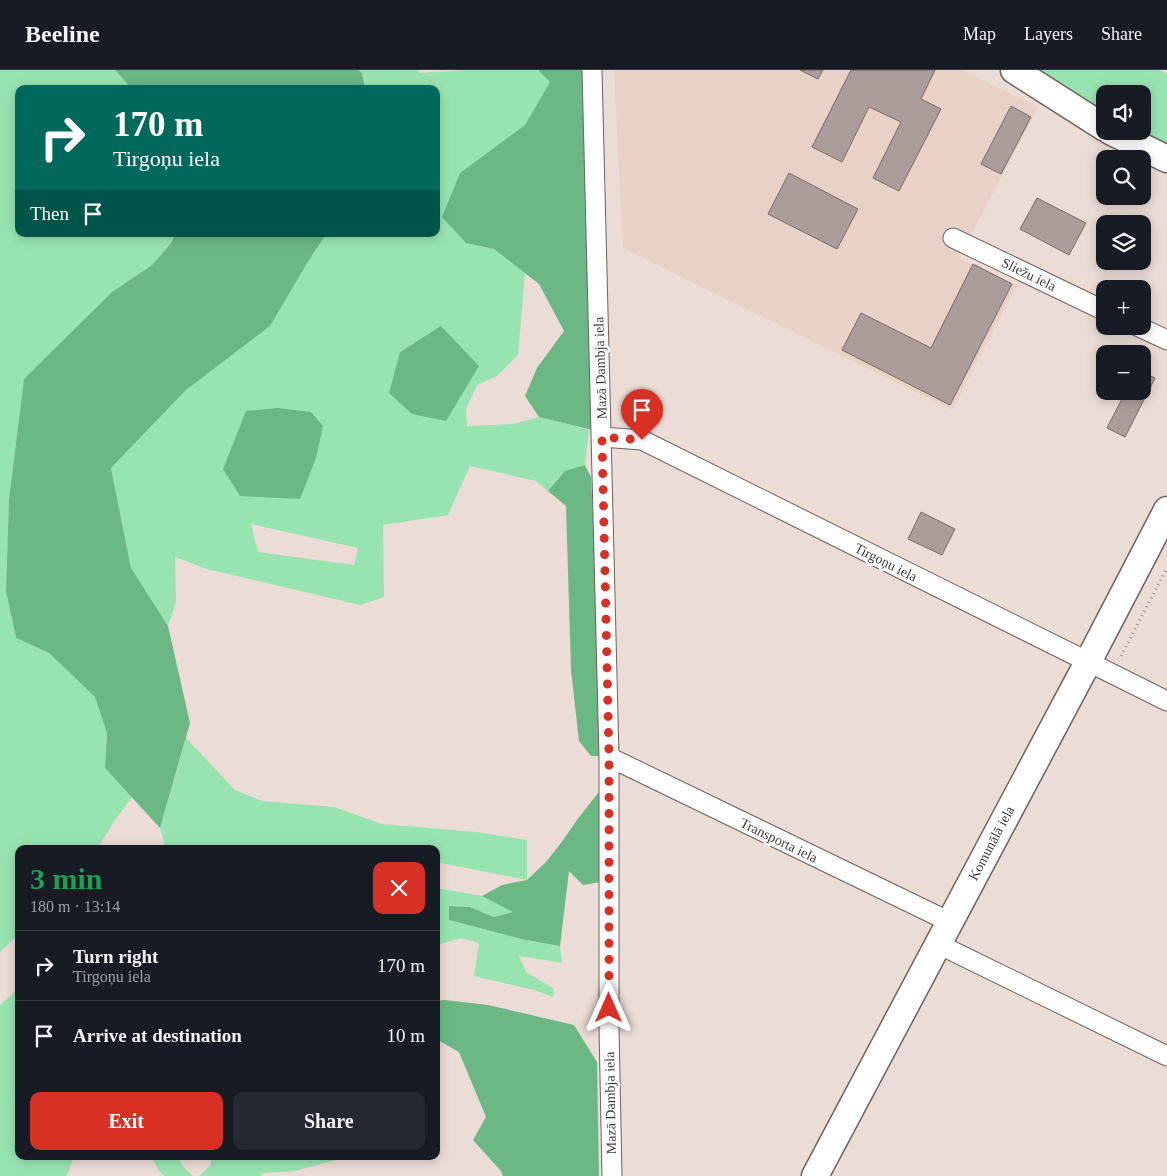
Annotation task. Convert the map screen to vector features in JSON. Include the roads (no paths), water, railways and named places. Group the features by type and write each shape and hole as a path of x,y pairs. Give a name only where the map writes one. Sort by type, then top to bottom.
{"street":[{"name":"Mazā Dambja iela","path":"592,70 609,757 609,1027 612,1176"},
{"path":"1014,70 1096,122"},
{"path":"1128,140 1167,159"},
{"name":"Sliežu iela","path":"953,238 1096,307"},
{"path":"1151,332 1167,340"},
{"name":"Tirgoņu iela","path":"602,437 642,440 1167,701"},
{"name":"Komunālā iela","path":"815,1176 1167,510"},
{"name":"Transporta iela","path":"609,757 944,933 1167,1056"}]}
